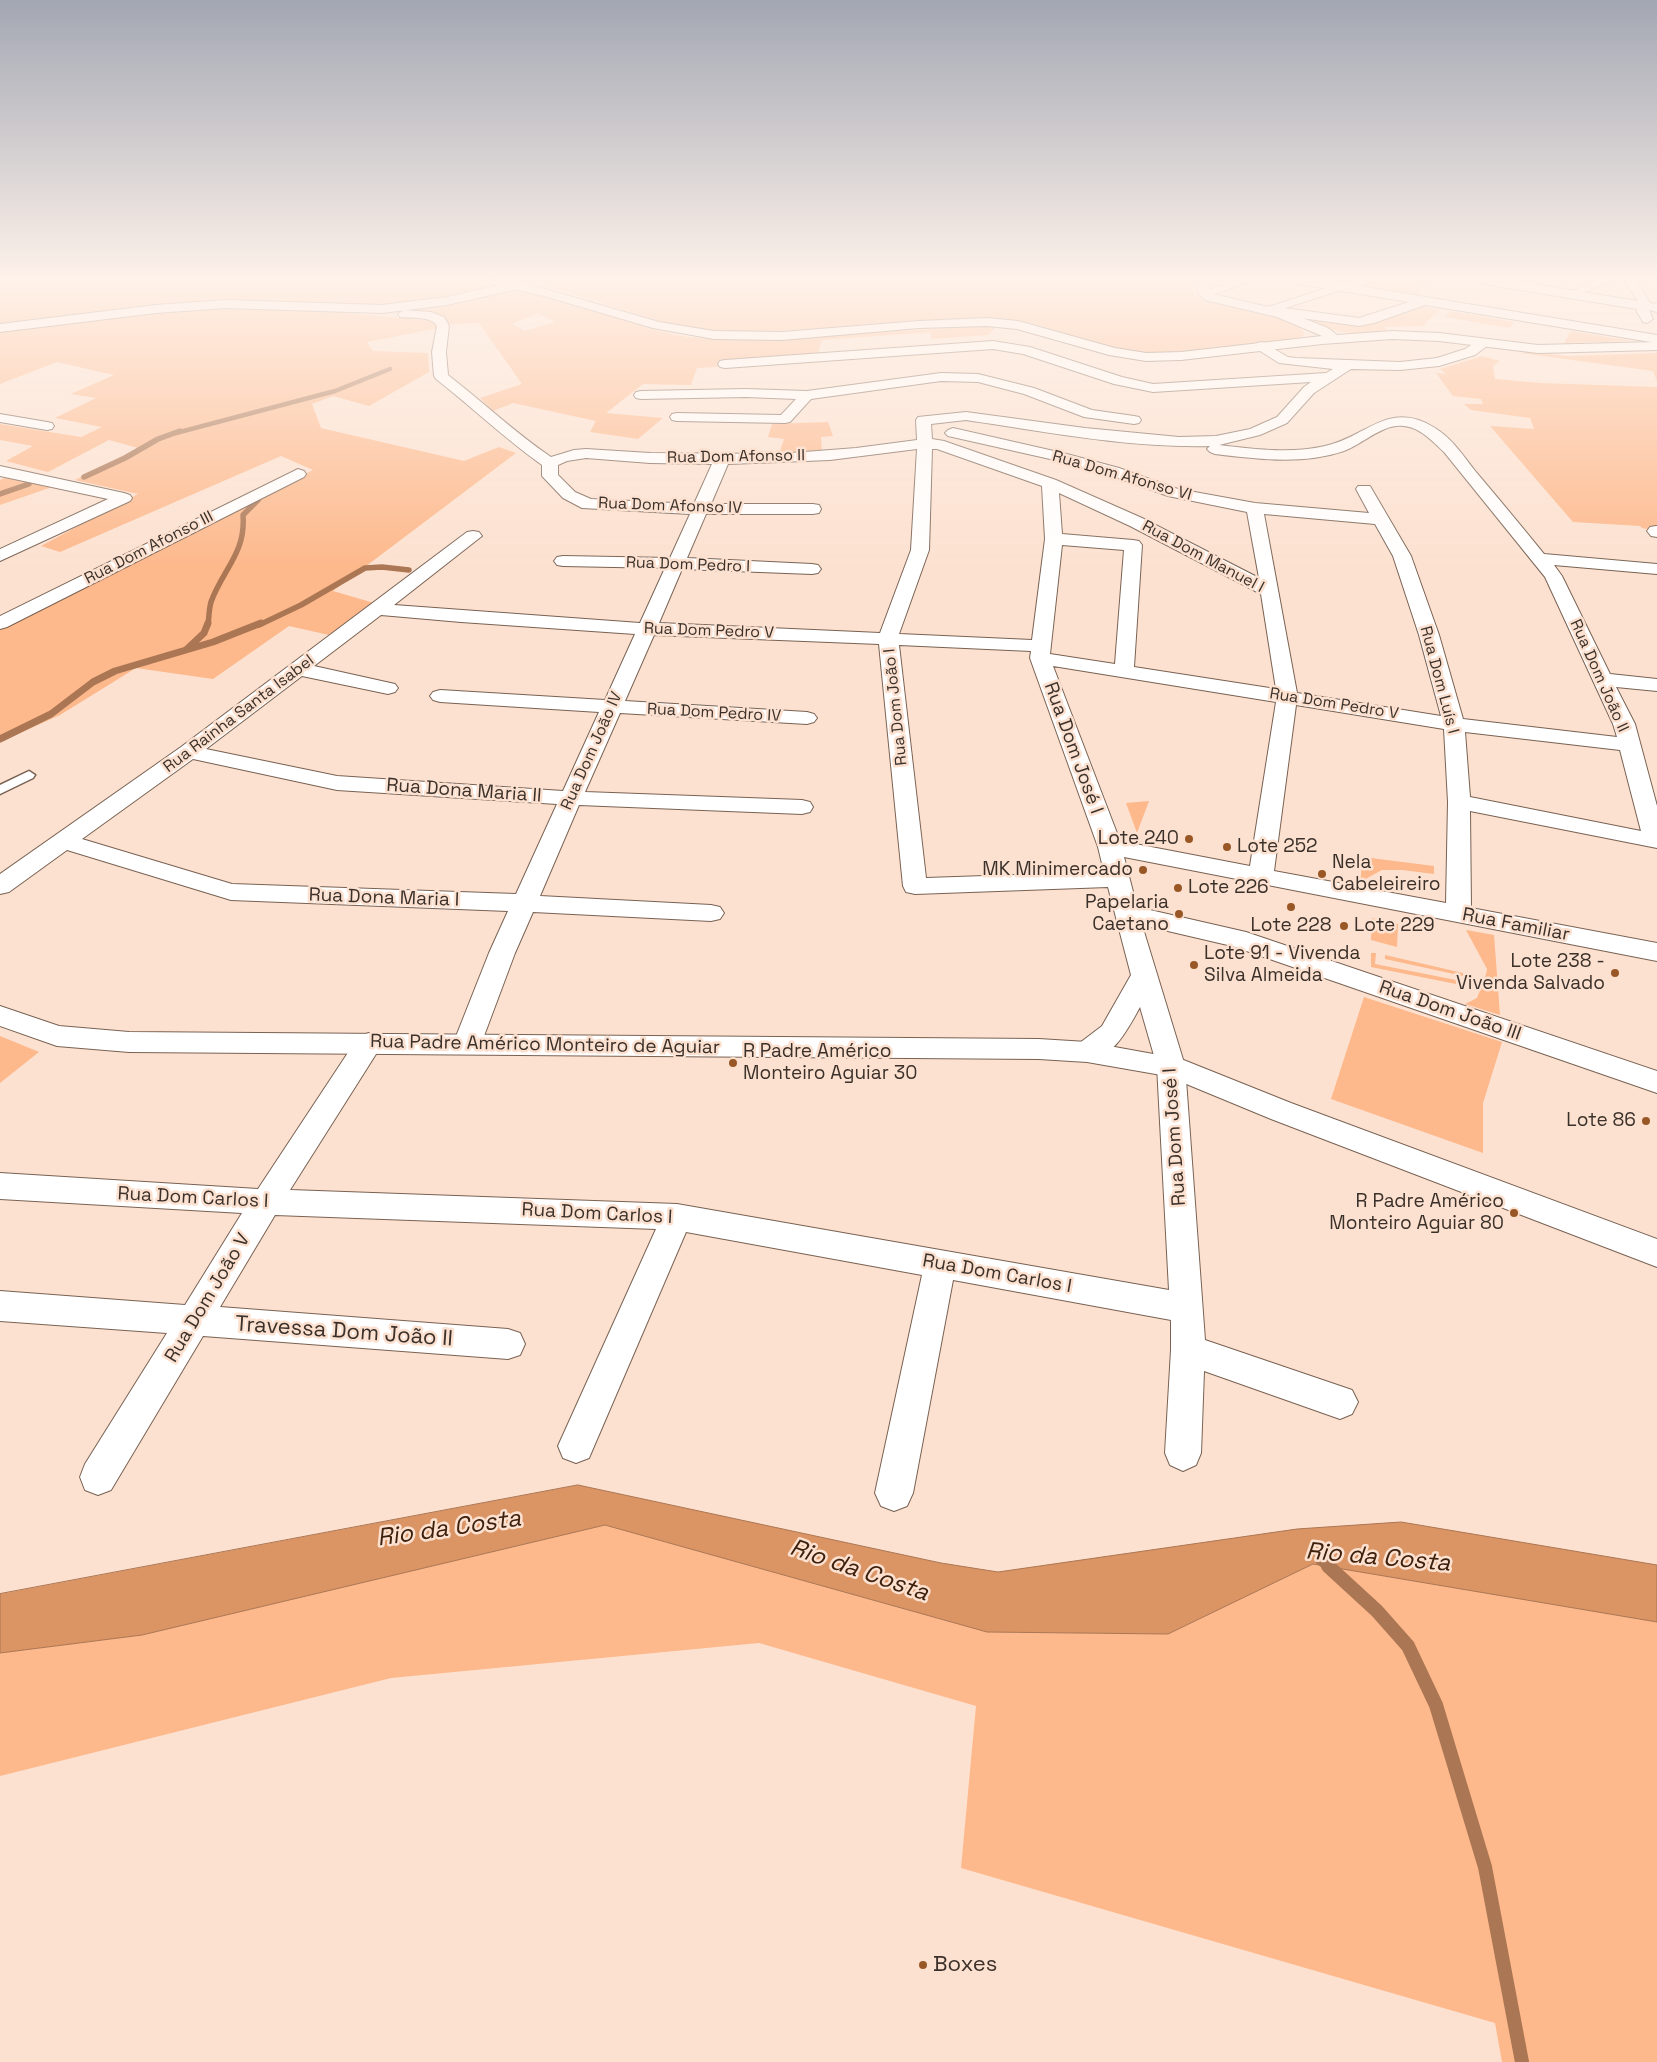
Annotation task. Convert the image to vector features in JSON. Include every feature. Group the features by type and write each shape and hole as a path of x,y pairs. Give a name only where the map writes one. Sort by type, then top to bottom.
{"street":[{"path":"441,376 489,414 516,440 550,463"},
{"path":"1106,376 1153,388 1220,385 1301,377 1331,377"},
{"path":"641,395 746,393 807,395 941,377 978,378 1029,391 1089,414 1146,421"},
{"path":"924,435 923,420 966,416 1085,433 1179,442 1216,441 1254,432 1282,420 1309,390 1331,377"},
{"path":"677,417 785,419 807,395"},
{"path":"0,418 46,426"},
{"name":"Rua Dom João II","path":"1179,442 1201,447 1265,454 1323,452 1339,449 1383,424 1394,421 1416,424 1430,431 1449,449 1540,559 1553,576 1624,724 1655,842 1459,802"},
{"path":"1201,427 1254,432"},
{"name":"Rua Dom Afonso II","path":"550,463 568,454 583,452 649,458 722,460 856,453 924,435"},
{"name":"Rua Dom Manuel I","path":"924,435 939,444 1050,483 1136,522 1270,592 1287,696 1261,876"},
{"name":"Rua Dom Afonso VI","path":"924,435 1062,457 1113,471 1174,493 1255,508 1381,520"},
{"name":"Rua Dom João I","path":"924,435 920,550 888,638 915,886 1118,879"},
{"name":"Rua Dom João IV","path":"467,1044 502,953 722,460"},
{"name":"Rua Dom Afonso IV","path":"550,463 550,476 569,495 588,504 700,509 813,510"},
{"path":"0,471 124,498 0,556"},
{"name":"Rua Dom Afonso III","path":"0,623 298,474"},
{"name":"Rua Dom José I","path":"1050,483 1054,540 1040,652 1110,847 1126,914 1171,1066 1187,1308 1188,1350 1183,1453"},
{"name":"Rua Dom Luís I","path":"1364,489 1402,556 1429,635 1454,724 1459,802 1458,914"},
{"path":"1255,508 1270,592"},
{"name":"Rua Rainha Santa Isabel","path":"0,886 189,752 473,536"},
{"path":"1054,540 1133,545 1124,671"},
{"path":"0,542 20,547"},
{"path":"1540,559 1657,569"},
{"name":"Rua Dom Pedro I","path":"563,561 676,563 812,570"},
{"name":"Rua Dom Pedro V","path":"378,609 436,615 646,629 888,638 1040,652 1124,671 1454,724 1629,746"},
{"path":"299,669 388,688"},
{"path":"1602,679 1657,685"},
{"name":"Rua Dom Pedro IV","path":"440,696 807,718"},
{"name":"Rua Dona Maria II","path":"189,752 337,783 571,798 802,807"},
{"name":"Rua Dona Maria I","path":"64,840 230,892 524,903 711,913"},
{"name":"Rua Familiar","path":"1110,847 1657,952"},
{"name":"Rua Dom João III","path":"1126,914 1237,938 1657,1082"},
{"path":"1087,1052 1112,1033 1144,975"},
{"name":"Rua Padre Américo Monteiro de Aguiar","path":"0,1016 57,1036 129,1042 1039,1049 1087,1052 1171,1066 1290,1114 1657,1253"},
{"name":"Rua Dom João V","path":"98,1477 266,1202 369,1043"},
{"name":"Rua Dom Carlos I","path":"0,1186 266,1202 677,1217 1187,1308"},
{"path":"576,1446 677,1217"},
{"path":"894,1492 940,1264"},
{"name":"Travessa Dom João II","path":"0,1306 508,1344"},
{"path":"1188,1350 1340,1402"}],"lane":[{"path":"0,790 29,775"}],"shaded area":[{"path":"0,376 20,376 0,384"},
{"path":"111,376 422,376 369,406 333,396 312,404 321,428 464,461 499,447 516,453 333,591 374,603 329,635 289,626 213,679 136,668 60,715 0,742 0,627 313,470 281,456 60,552 41,546 138,494 75,480 138,448 109,440 48,472 6,461 33,446 0,440 0,424 81,437 102,427 55,418 96,398 71,394"},
{"path":"517,376 694,376 691,385 643,384 606,413 663,418 638,439 590,432 596,421 513,403 493,411 480,398 522,384"},
{"path":"1438,376 1495,376 1495,379 1541,383 1657,387 1657,531 1640,526 1573,522 1490,426 1534,429 1530,418 1471,410 1464,404 1483,404 1481,399 1453,396"},
{"path":"828,422 833,436 821,437 822,453 774,455 777,450 780,451 784,439 768,437 772,424"},
{"path":"7,477 55,486 0,505 0,480"},
{"path":"1149,801 1137,833 1126,803"},
{"path":"1363,857 1434,866 1434,874 1402,870 1382,870 1360,882"},
{"path":"1372,918 1398,924 1397,947 1371,940"},
{"path":"1466,930 1494,935 1500,1015 1465,1004 1477,998 1487,969"},
{"path":"1371,953 1376,953 1375,964 1456,980 1456,984 1371,967"},
{"path":"1385,955 1463,973 1463,976 1385,959"},
{"path":"1364,997 1502,1042 1483,1103 1483,1153 1331,1099"},
{"path":"0,1036 39,1052 0,1083"},
{"path":"605,1525 987,1632 1168,1634 1313,1564 1657,1622 1657,2062 1502,2062 1495,2023 961,1868 976,1706 759,1643 391,1678 0,1776 0,1653 142,1635"}],"water":[{"name":"Rio da Costa","path":"578,1485 941,1563 998,1572 1297,1529 1401,1522 1657,1565 1657,1622 1313,1564 1168,1634 987,1632 605,1525 142,1635 0,1653 0,1594"}],"waterway":[{"path":"176,433 335,391 372,376"},
{"path":"84,477 125,458 158,439 180,431"},
{"path":"0,494 29,484"},
{"path":"208,625 211,602 233,560 241,540 243,515 258,500"},
{"path":"259,625 301,605 365,568 382,567 409,570"},
{"path":"187,649 204,633 208,623"},
{"path":"0,739 51,714 93,682 115,671 213,642 261,623"},
{"name":"Rio da Costa","path":"1320,1559 1329,1567"},
{"name":"Rio da Costa","path":"1328,1566 1377,1611 1408,1646 1436,1705 1485,1867 1522,2062"}],"place":[{"name":"Lote 240","path":"1189,839"},
{"name":"Lote 252","path":"1227,847"},
{"name":"MK Minimercado","path":"1143,870"},
{"name":"Nela Cabeleireiro","path":"1322,874"},
{"name":"Lote 226","path":"1178,888"},
{"name":"Lote 228","path":"1291,907"},
{"name":"Papelaria Caetano","path":"1179,914"},
{"name":"Lote 229","path":"1344,926"},
{"name":"Lote 91 - Vivenda Silva Almeida","path":"1194,965"},
{"name":"Lote 238 - Vivenda Salvado","path":"1615,973"},
{"name":"R Padre Américo Monteiro Aguiar 30","path":"733,1063"},
{"name":"Lote 86","path":"1646,1121"},
{"name":"R Padre Américo Monteiro Aguiar 80","path":"1514,1213"},
{"name":"Boxes","path":"923,1965"}]}
